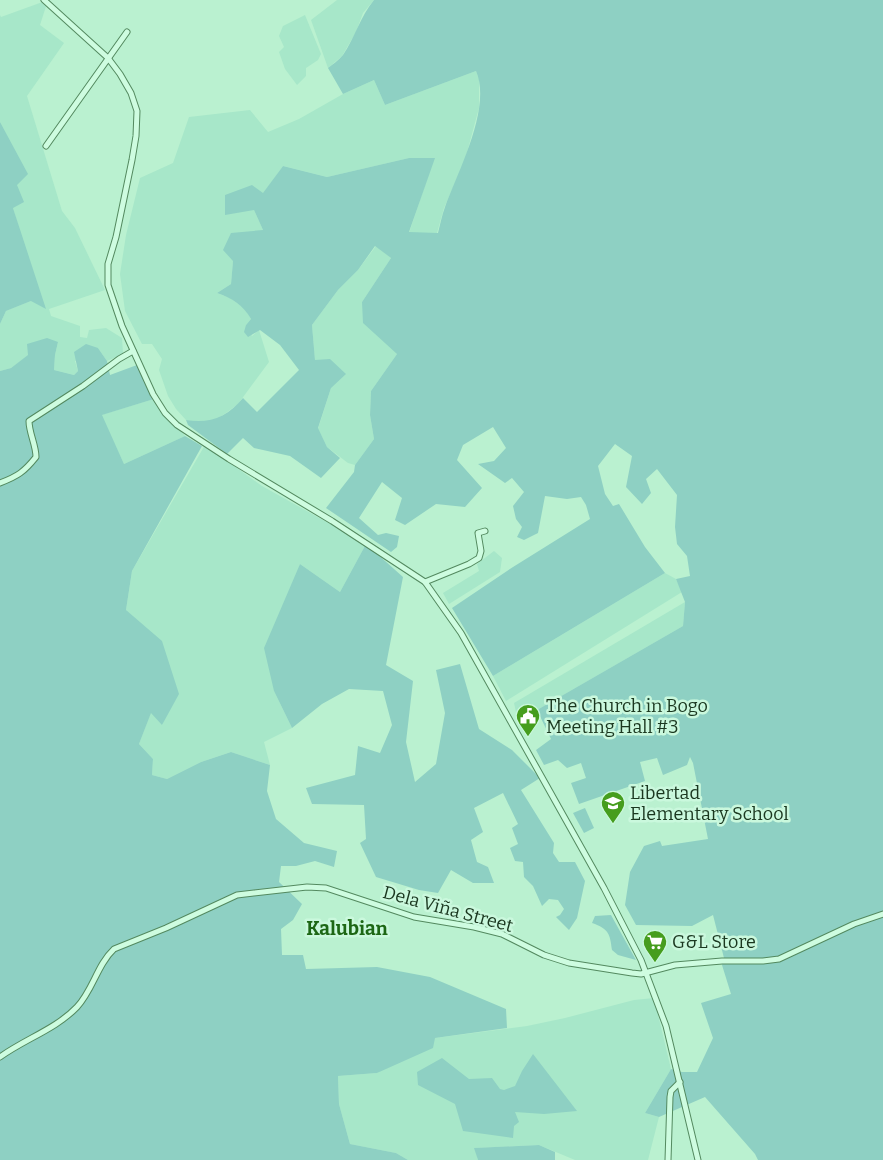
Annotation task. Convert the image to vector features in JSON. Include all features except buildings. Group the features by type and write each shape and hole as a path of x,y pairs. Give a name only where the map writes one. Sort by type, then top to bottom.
{"street":[{"path":"44,0 108,58 124,80 137,111 136,136 132,160 116,237 108,264 108,285 111,299 153,394 165,413 177,425 229,459 332,520 425,582 461,634 562,812 620,917 646,972 666,1026 698,1160"},
{"path":"46,146 127,32"},
{"path":"0,483 24,472 36,457 36,450 29,427 30,421 133,350"},
{"path":"425,582 480,558 481,551 478,534 484,531"},
{"name":"Dela Viña Street","path":"0,1057 12,1048 66,1018 79,1005 90,989 108,954 114,949 166,928 230,897 243,894 307,887 326,888 414,917 474,927 502,934 544,955 569,963 616,972 641,974 675,965 779,959 854,924 883,914"},
{"path":"668,1160 670,1097 671,1091 680,1082"}],"green space":[{"path":"48,0 40,25 64,43 27,96 62,211 75,228 105,290 49,309 51,316 80,326 80,337 87,338 89,330 106,328 122,338 123,354 107,361 98,348 75,361 78,371 74,375 54,370 58,342 29,355 11,368 0,371 0,324 6,311 31,301 24,245 13,208 17,185 0,122 0,15 1,17"},
{"path":"337,0 374,0 363,13 356,32 342,56 328,68 311,20"},
{"path":"305,15 321,54 318,60 306,68 306,76 297,85 285,69 279,52 284,47 279,36 283,26"},
{"path":"476,71 479,79 479,108 465,160 444,208 437,233 409,233 434,158 409,158 327,177 283,166 254,210 263,230 233,261 231,284 217,293 230,298 245,309 251,319 246,325 252,336 259,330 269,362 238,404 226,413 215,420 200,423 186,420 168,396 159,370 162,359 152,344 142,344 125,311 120,274 126,235 140,178 173,163 189,117 250,110 268,132 299,119 343,94 374,80 385,105"},
{"path":"376,246 391,258 362,302 397,354 371,391 370,415 374,439 355,465 348,463 327,447 318,429 331,388 315,360 312,325 338,290 358,270"},
{"path":"154,399 185,436 124,464 101,415"},
{"path":"205,445 262,486 366,544 340,592 300,564 274,691 292,728 264,742 270,765 231,752 201,762 167,779 152,775 153,759 139,744 151,712 163,725 126,610 132,571"},
{"path":"494,551 502,558 500,572 449,604 443,593 479,571 477,564"},
{"path":"665,573 676,579 682,592 506,701 493,676"},
{"path":"685,602 683,626 518,721 514,703"},
{"path":"654,998 671,1069 645,1113 659,1117 648,1160 575,1160 539,1145 475,1148 478,1160 408,1160 396,1153 350,1144 339,1104 338,1076 377,1073 435,1038 527,1026 634,1000"}],"shaded area":[{"path":"374,0 883,0 883,1160 758,1160 755,1154 705,1097 659,1117 645,1113 671,1069 682,1072 697,1072 713,1038 701,1003 731,994 722,965 724,958 713,915 692,926 636,925 625,905 630,872 644,846 660,841 662,846 708,839 693,763 690,757 687,765 663,775 657,758 640,762 645,781 579,804 571,783 586,778 581,763 567,768 558,760 544,765 536,750 551,739 537,710 683,626 685,602 676,579 690,576 687,556 677,544 675,527 677,495 657,469 646,479 651,493 642,504 626,487 632,456 615,444 598,466 605,494 613,506 619,504 645,547 665,573 493,676 452,608 590,519 586,505 581,497 567,499 545,496 538,533 524,540 517,537 522,527 516,519 513,506 524,492 512,478 505,483 478,464 494,461 506,448 493,427 463,445 457,460 482,488 465,507 436,504 405,525 395,520 402,498 382,482 359,518 378,535 386,533 399,536 397,547 391,552 326,508 354,472 355,465 374,439 370,415 371,391 397,354 363,323 362,302 391,258 375,246 358,270 338,290 312,325 315,360 330,359 346,374 331,388 318,428 327,447 340,458 321,478 290,456 254,448 243,438 227,454 188,425 186,420 203,421 218,418 231,410 243,398 257,412 299,370 280,345 260,330 248,337 244,332 246,325 251,319 248,314 237,303 217,293 231,284 233,261 223,250 231,233 263,230 254,210 225,215 225,195 252,185 263,193 283,166 327,177 409,158 435,158 409,232 438,233 444,210 465,158 477,121 480,86 476,71 385,105 374,80 343,94 328,68 343,55"},
{"path":"0,122 28,174 17,185 24,202 13,208 46,309 31,301 6,311 0,324"},
{"path":"47,338 58,342 54,370 74,375 78,371 74,352 86,344 98,348 107,361 110,375 137,365 154,399 102,415 124,464 185,436 202,446 132,571 126,610 162,641 179,694 162,725 151,713 139,744 153,759 152,775 167,779 201,762 231,752 270,765 267,791 276,819 304,843 337,851 334,867 315,861 296,866 281,866 279,882 302,904 293,920 281,929 282,955 303,955 306,969 377,967 430,977 506,1009 507,1028 435,1038 433,1048 377,1073 338,1076 339,1104 350,1144 396,1153 408,1160 0,1160 0,371 11,368 28,355 27,344"},
{"path":"366,544 403,577 386,665 413,681 406,742 415,782 436,764 445,713 436,670 460,664 479,729 512,750 540,778 521,790 554,843 553,853 559,862 575,862 585,881 577,918 569,930 556,917 564,909 558,900 549,899 542,906 533,886 524,877 523,862 515,861 510,848 518,844 512,828 518,824 503,793 474,808 483,832 471,840 477,862 488,867 494,883 473,883 451,870 438,893 419,890 376,877 360,843 366,839 364,805 312,804 306,788 355,775 358,746 380,753 392,725 383,691 349,689 322,704 292,728 274,691 264,648 300,564 340,592"},
{"path":"585,808 594,828 584,833 573,813"},
{"path":"611,915 636,960 618,955 612,950 608,933 592,923 595,916"},
{"path":"533,1054 577,1111 544,1114 515,1112 519,1122 514,1126 513,1138 463,1131 455,1104 418,1085 417,1072 442,1058 469,1079 492,1078 500,1089 504,1090 515,1086"},
{"path":"539,1145 555,1152 555,1160 478,1160 474,1148"}],"place":[{"name":"The Church in Bogo Meeting Hall #3","path":"528,737"},
{"name":"Libertad Elementary School","path":"613,824"},
{"name":"G&L Store","path":"655,963"}],"district":[{"name":"Kalubian","path":"347,928"}]}
